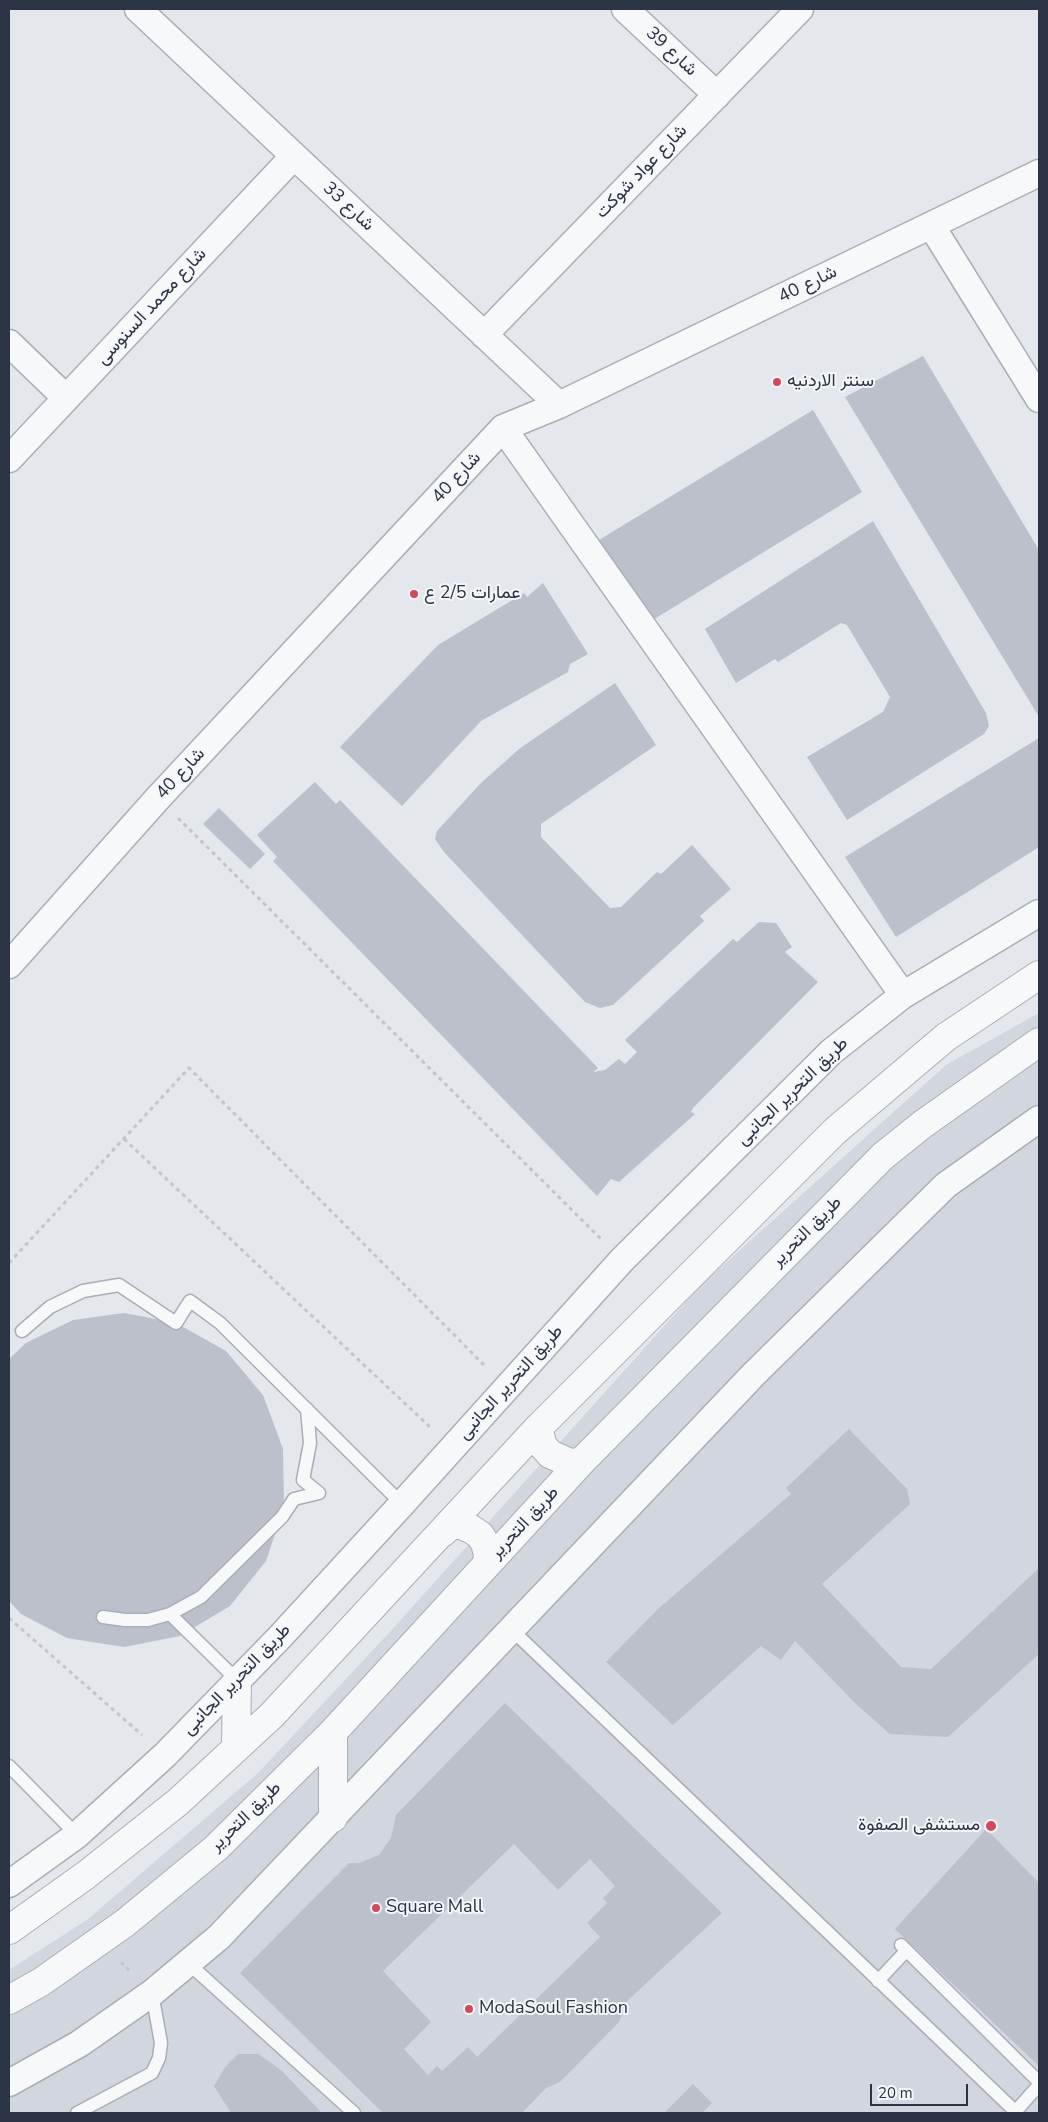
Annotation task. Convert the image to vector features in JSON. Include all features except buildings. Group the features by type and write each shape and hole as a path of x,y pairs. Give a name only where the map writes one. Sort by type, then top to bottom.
{"street":[{"name":"شارع 33","path":"138,9 559,405"},
{"name":"شارع 39","path":"625,9 717,95"},
{"name":"شارع عواد شوكت","path":"484,335 800,9"},
{"name":"شارع محمد السنوسى","path":"9,458 294,156"},
{"name":"شارع 40","path":"9,965 158,798 504,428 559,405 1039,173"},
{"path":"931,225 1039,399"},
{"path":"9,343 66,398"},
{"path":"504,428 902,995"},
{"name":"طريق التحرير الجانبى","path":"9,1884 77,1835 165,1755 402,1504 622,1260 831,1052 902,995 1039,913"},
{"path":"9,1930 86,1875 178,1802 272,1715 538,1428 835,1131 946,1037 1039,975"},
{"name":"طريق التحرير","path":"9,2000 41,1982 125,1923 216,1848 333,1732 581,1462 883,1156 923,1124 1039,1042"},
{"path":"9,2083 79,2044 152,1993 219,1937 753,1375 946,1185 1039,1119"},
{"path":"538,1428 543,1446 550,1454 570,1463 581,1462"},
{"path":"442,1533 451,1526 461,1525 471,1529 480,1535 485,1544 488,1554 487,1563"},
{"path":"236,1680 236,1748"},
{"path":"332,1818 333,1732"}],"lane":[{"path":"22,1331 50,1307 66,1299 83,1292 119,1285 176,1323 190,1301 220,1323 402,1504"},
{"path":"103,1617 148,1620 170,1614 201,1597 282,1517 294,1499 319,1493 303,1480 310,1443 307,1409"},
{"path":"170,1614 236,1680"},
{"path":"512,1630 878,1981 1016,2112 1039,2084 903,1948 878,1981"},
{"path":"9,1766 77,1835"},
{"path":"188,1964 354,2113"},
{"path":"77,2113 152,2073 159,2058 161,2043 152,1993"}],"path":[{"path":"158,798 622,1260"},
{"path":"9,1263 189,1068 506,1388"},
{"path":"124,1139 452,1449"},
{"path":"9,1618 165,1755"}],"shaded area":[{"path":"1039,1013 1039,2113 9,2113 9,1970 87,1920 258,1773 389,1633 701,1285 946,1065"}],"place":[{"name":"سنتر الاردنيه","path":"777,382"},
{"name":"عمارات 2/5 ع","path":"414,594"},
{"name":"مستشفى الصفوة","path":"991,1826"},
{"name":"Square Mall","path":"376,1908"},
{"name":"ModaSoul Fashion","path":"469,2009"}]}
